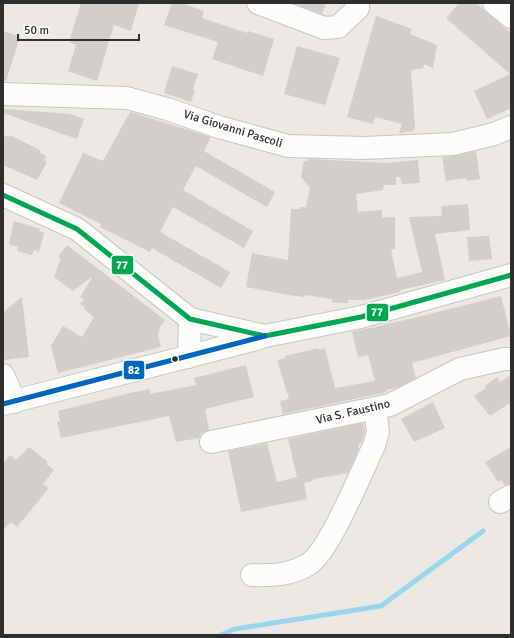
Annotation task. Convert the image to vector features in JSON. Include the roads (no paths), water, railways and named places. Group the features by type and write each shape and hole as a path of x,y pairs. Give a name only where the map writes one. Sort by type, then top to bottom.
{"street":[{"path":"258,3 324,28 338,27 358,8 358,3"},
{"path":"494,3 511,17"},
{"name":"Via Giovanni Pascoli","path":"3,94 127,98 167,109 219,127 288,146 364,148 453,144 494,134 511,127"},
{"path":"3,195 76,229 190,319 265,336"},
{"path":"3,375 9,403 265,336 361,317 511,275"},
{"path":"189,357 190,319"},
{"name":"Via S. Faustino","path":"211,442 390,405 460,369 504,359 511,360"},
{"path":"252,575 270,576 295,571 310,563 328,543 374,446 378,432 375,408"}],"waterway":[{"path":"221,635 235,629 381,606 483,531"}]}
